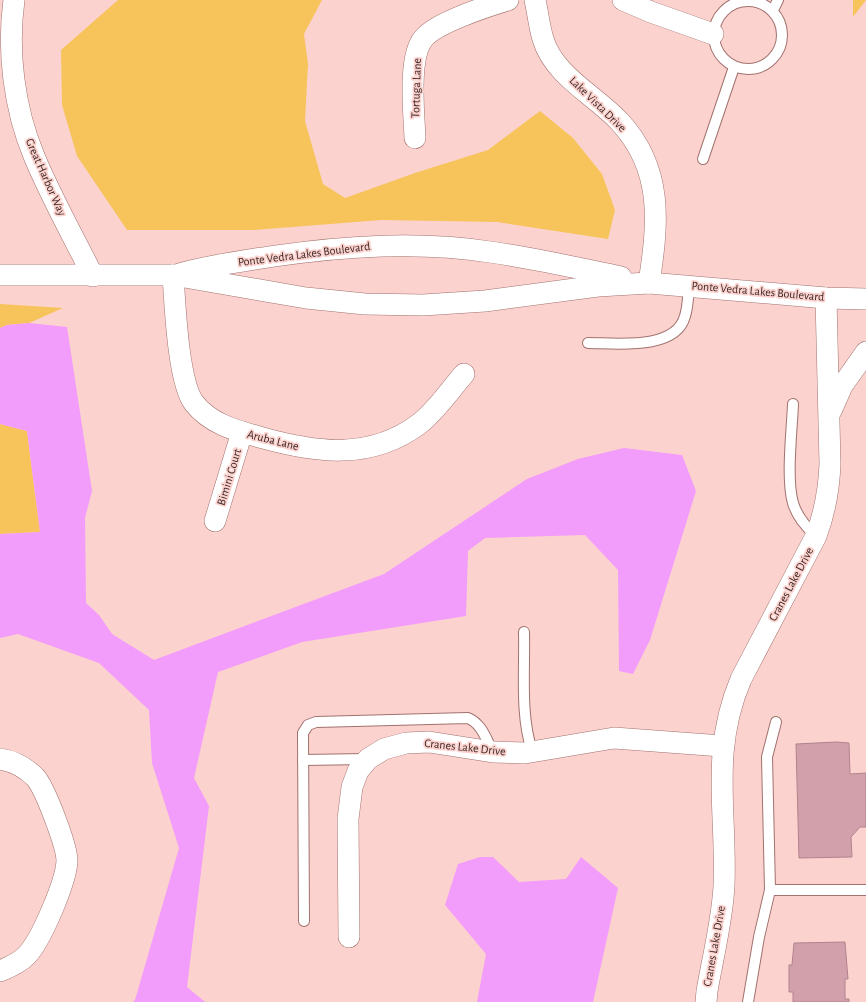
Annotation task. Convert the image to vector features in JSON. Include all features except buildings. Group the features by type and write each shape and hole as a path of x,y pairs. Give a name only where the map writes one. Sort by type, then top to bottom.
{"street":[{"name":"Great Harbor Way","path":"14,0 6,53 22,119 34,156 93,276"},
{"name":"Tortuga Lane","path":"415,138 414,73 417,49 423,39 431,31 456,19 508,0"},
{"name":"Lake Vista Drive","path":"535,0 543,39 550,55 559,68 620,122 634,140 644,160 652,182 657,214 656,238 649,283"},
{"path":"623,0 651,12 713,34"},
{"name":"Ponte Vedra Lakes Boulevard","path":"173,275 223,264 318,250 379,246 431,246 489,251 649,283 826,298 866,299"},
{"name":"Ponte Vedra Lakes Boulevard","path":"0,275 173,275 306,298 365,304 423,305 485,301 598,286 649,283"},
{"name":"Aruba Lane","path":"173,275 178,336 186,390 193,403 206,416 221,425 283,444 321,451 350,451 380,444 400,436 420,423 464,374"},
{"name":"Cranes Lake Drive","path":"706,1002 720,924 724,886 722,746 725,724 733,697 741,679 816,536 822,519 828,492 830,464 826,298"},
{"name":"Cranes Lake Drive","path":"829,415 842,386 866,352"},
{"name":"Bimini Court","path":"215,521 242,432"},
{"name":"Cranes Lake Drive","path":"349,937 348,819 352,788 358,771 368,759 384,749 406,743 440,743 493,752 532,752 614,738 722,746"},
{"path":"0,759 16,763 36,778 42,788 65,844 67,861 63,883 37,941 27,955 13,966 0,971"}],"lane":[{"path":"773,10 778,0"},
{"path":"743,1 759,2 773,10 782,27 781,46 771,62 753,70 734,68 722,60 715,48 713,34 717,19 728,7 743,1"},
{"path":"703,159 734,68"},
{"path":"588,343 645,342 667,338 681,325 685,317 689,286"},
{"path":"793,404 790,491 798,516 806,527 816,536"},
{"path":"524,632 525,715 527,735 532,752"},
{"path":"304,921 303,733 308,725 316,722 468,718 476,722 481,727 493,752"},
{"path":"748,1002 759,937 770,890 767,757 776,722"},
{"path":"303,760 368,759"},
{"path":"770,890 866,890"}],"shaded area":[{"path":"118,0 322,0 304,34 308,64 305,121 323,184 345,198 415,173 488,150 540,111 573,138 602,174 615,210 608,239 497,222 381,220 253,230 127,230 77,156 62,105 61,50"},
{"path":"853,0 866,0 853,17"},
{"path":"0,304 63,308 29,323 7,325 0,328"},
{"path":"29,323 67,327 92,491 85,518 86,603 99,615 112,634 154,660 384,574 527,479 578,459 624,448 682,455 696,491 650,640 633,674 619,671 618,570 585,535 485,538 468,551 466,616 302,642 218,672 194,778 209,806 187,987 205,1002 133,1002 135,1000 179,848 152,763 149,710 99,663 18,634 0,638 0,534 40,532 27,431 0,424 0,328 7,325"},
{"path":"0,424 27,431 40,532 0,534"},
{"path":"480,857 493,857 519,882 566,879 581,857 618,888 593,1002 477,1002 486,954 445,905 458,864"}]}
